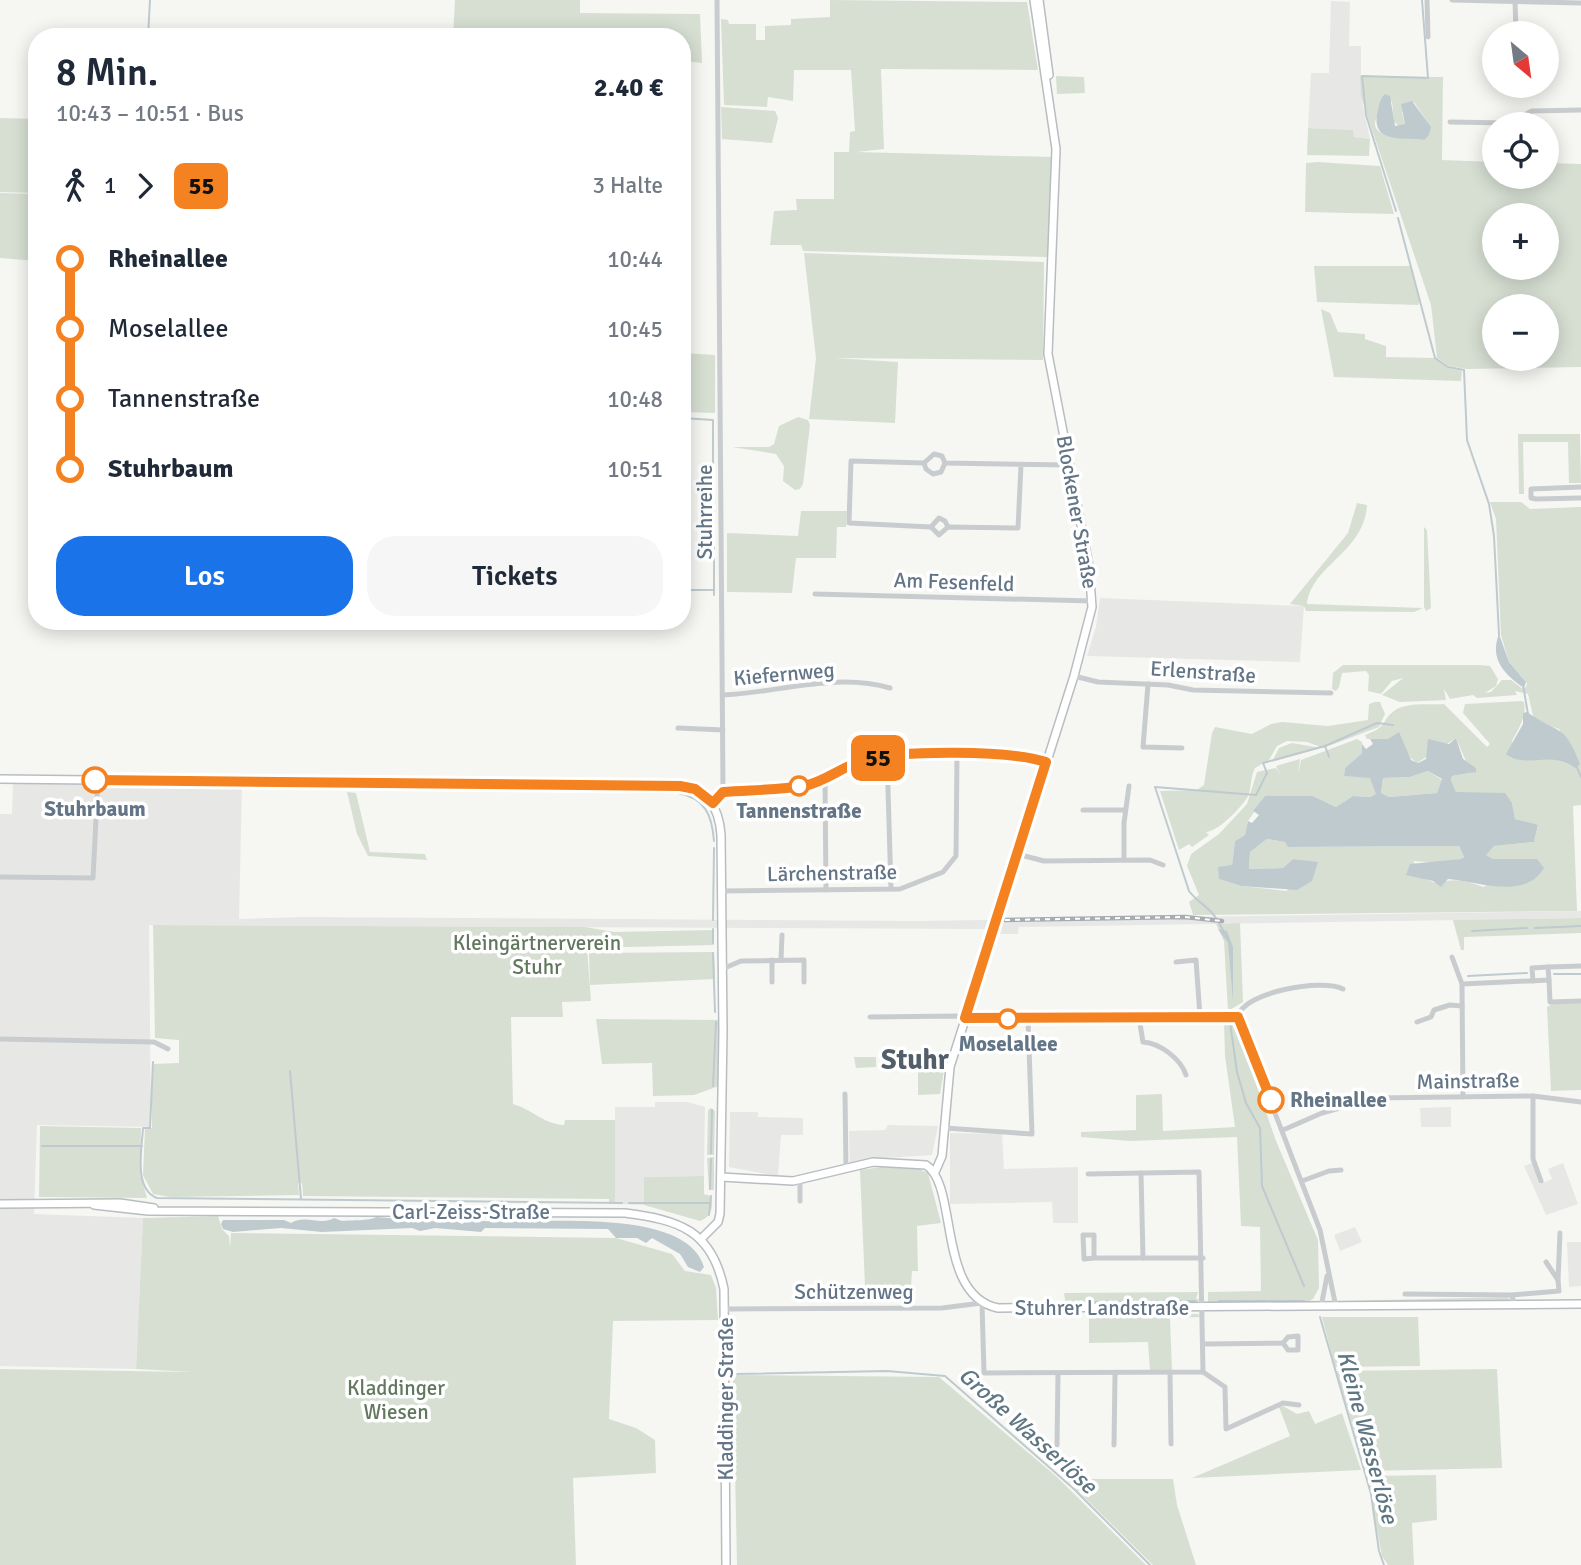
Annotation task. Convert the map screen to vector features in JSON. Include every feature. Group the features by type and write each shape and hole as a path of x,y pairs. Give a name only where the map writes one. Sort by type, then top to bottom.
{"street":[{"name":"Stuhrreihe","path":"717,0 723,792"},
{"name":"Blockener Straße","path":"935,1172 942,1156 950,1067 1074,676 1093,601 1048,354 1056,175 1053,124 1036,0"},
{"path":"1427,0 1428,37"},
{"path":"1452,0 1581,3"},
{"path":"1515,1 1516,21"},
{"path":"1450,122 1509,124 1532,111 1581,110"},
{"path":"924,463 926,469 933,474 941,472 945,463 942,456 934,453 924,463 851,461 849,523 931,527"},
{"path":"945,463 1069,466"},
{"path":"931,527 933,532 939,535 948,527 1018,528 1021,465"},
{"path":"1581,488 1536,488 1531,489 1530,494 1531,498 1536,499 1581,498"},
{"path":"931,527 939,518 945,521 948,527"},
{"name":"Am Fesenfeld","path":"816,594 1093,601"},
{"name":"Erlenstraße","path":"1074,676 1098,682 1148,684 1193,690 1331,693"},
{"name":"Kiefernweg","path":"723,695 813,683 877,684 890,688"},
{"path":"1148,684 1143,747 1182,748"},
{"path":"678,727 723,730"},
{"name":"Lärchenstraße","path":"722,891 891,889 910,887 932,879 952,864 956,856 957,755"},
{"path":"713,803 723,792 804,786 851,764 887,756 1013,756 1046,762"},
{"path":"887,756 891,889"},
{"path":"825,778 826,890"},
{"path":"0,779 680,786 695,789 713,803 720,826 722,891 719,1219 701,1239"},
{"path":"0,877 93,878 98,780"},
{"path":"1124,860 1125,810 1129,786"},
{"path":"1083,810 1125,810"},
{"path":"1017,854 1044,861 1150,860 1163,866"},
{"path":"781,960 782,935"},
{"path":"1452,957 1462,984 1464,1097"},
{"path":"772,960 772,982"},
{"path":"722,969 741,961 804,960 804,982"},
{"path":"1176,962 1196,960 1200,1016"},
{"path":"1533,981 1532,968 1581,966"},
{"path":"1548,967 1550,1002 1581,1001"},
{"path":"1462,984 1549,980"},
{"path":"1238,1017 1245,1005 1289,987 1322,984 1343,989"},
{"path":"1417,1022 1431,1017 1434,1010 1450,1005 1462,1006"},
{"path":"870,1017 1238,1017"},
{"path":"1238,1017 1283,1129 1324,1243 1336,1307"},
{"path":"945,1128 1031,1134 1028,1018"},
{"path":"1139,1018 1143,1042 1153,1043 1182,1064 1185,1075"},
{"path":"0,1040 154,1042 168,1049"},
{"path":"845,1094 846,1168"},
{"path":"1533,1096 1533,1159 1541,1181"},
{"name":"Mainstraße","path":"1283,1129 1322,1113 1374,1098 1533,1096 1581,1102"},
{"path":"720,1177 800,1180 873,1162 894,1161 926,1165 935,1172 964,1281 982,1303 984,1373 1115,1375 1203,1372 1225,1387 1226,1429 1283,1404 1299,1405"},
{"path":"1302,1181 1329,1171 1341,1170"},
{"path":"1088,1174 1199,1172 1203,1258 1203,1372"},
{"path":"1142,1173 1143,1258"},
{"path":"800,1180 800,1201"},
{"name":"Carl-Zeiss-Straße","path":"0,1204 94,1205 133,1211 625,1213 675,1222 701,1239"},
{"path":"1405,1294 1559,1292 1560,1233"},
{"path":"1094,1258 1094,1235 1083,1235 1084,1259 1203,1258"},
{"name":"Kladdinger Straße","path":"701,1239 719,1269 726,1309 726,1565"},
{"path":"1546,1262 1558,1280"},
{"path":"1321,1307 1328,1273"},
{"path":"1512,1294 1514,1305"},
{"name":"Stuhrer Landstraße","path":"982,1303 995,1308 1014,1309 1581,1304"},
{"name":"Schützenweg","path":"726,1309 942,1308 982,1303"},
{"path":"1203,1344 1283,1343"},
{"path":"1019,1374 1019,1384"},
{"path":"1057,1445 1058,1374"},
{"path":"1170,1374 1171,1444"},
{"path":"1114,1445 1115,1375"}],"shaded area":[{"path":"1331,1 1350,2 1349,46 1361,46 1361,97 1370,139 1353,137 1353,130 1308,128 1311,73 1329,73"},
{"path":"1385,94 1390,96 1395,126 1405,124 1401,104 1412,101 1431,127 1424,140 1392,137 1380,131 1377,115 1380,101"},
{"path":"1100,598 1304,606 1300,662 1087,656 1096,627"},
{"path":"1499,634 1509,662 1526,682 1524,688 1501,666 1496,651"},
{"path":"1527,712 1565,735 1580,764 1575,768 1557,760 1522,760 1506,754 1523,724 1523,713"},
{"path":"1399,732 1411,760 1418,763 1426,759 1428,739 1449,744 1456,738 1463,759 1476,768 1476,772 1452,776 1456,792 1505,793 1512,803 1515,819 1538,825 1534,842 1494,846 1486,855 1493,859 1537,859 1544,868 1536,878 1513,887 1448,879 1441,887 1433,881 1406,875 1410,864 1461,859 1464,857 1459,846 1288,847 1285,842 1267,839 1250,852 1249,869 1283,868 1293,859 1318,862 1312,881 1297,890 1241,886 1219,879 1218,867 1232,865 1235,841 1245,835 1248,821 1252,823 1259,815 1253,811 1265,796 1313,796 1336,807 1353,796 1370,797 1376,794 1370,778 1344,776 1345,768 1362,753 1362,744 1366,749 1373,744 1370,739 1388,739","holes":["1428,771 1442,779 1437,793 1389,797 1381,793 1383,778 1410,777"]},
{"path":"13,783 242,785 239,919 300,917 917,921 1581,911 1581,918 1019,927 1018,934 997,934 999,926 987,929 149,925 151,1127 37,1125 34,1214 143,1218 136,1369 0,1366 0,814 12,814"},
{"path":"1218,929 1227,931 1233,947 1233,1001 1228,943"},
{"path":"655,1102 688,1102 705,1107 704,1176 644,1177 644,1205 615,1204 615,1107 655,1107"},
{"path":"1451,1107 1451,1127 1421,1127 1420,1108"},
{"path":"730,1112 758,1112 758,1117 803,1118 803,1135 781,1135 778,1176 729,1167"},
{"path":"888,1125 938,1126 932,1155 870,1159 850,1164 849,1131 885,1130"},
{"path":"950,1133 1002,1134 1004,1169 1078,1167 1078,1223 1053,1223 1052,1202 950,1204"},
{"path":"1532,1163 1540,1184 1552,1179 1548,1169 1563,1163 1578,1204 1546,1215 1524,1166"},
{"path":"376,1217 444,1222 454,1220 462,1224 469,1220 636,1225 667,1233 691,1247 704,1267 700,1272 688,1267 680,1254 652,1238 646,1243 637,1238 616,1238 608,1229 485,1228 481,1232 435,1228 420,1231 412,1228 322,1232 281,1228 233,1232 223,1229 221,1224 223,1220 284,1220 291,1223 334,1218 342,1221 365,1220"},
{"path":"1355,1227 1362,1242 1340,1251 1334,1235"},
{"path":"1567,1242 1581,1242 1581,1286 1569,1287"}],"green space":[{"path":"455,0 580,0 580,13 700,14 702,63 691,62 691,28 453,28"},
{"path":"830,0 1027,2 1038,70 881,69 884,149 857,152 1052,157 1048,257 803,251 801,245 770,245 774,211 797,210 796,199 834,199 834,152 849,152 850,132 855,131 851,70 794,70 793,101 768,97 767,107 724,105 721,19 728,20 729,24 756,24 756,40 765,40 765,26 791,25 791,19 830,17"},
{"path":"1056,76 1084,77 1085,93 1057,94"},
{"path":"1360,76 1443,77 1442,160 1482,162 1482,189 1559,189 1559,163 1581,164 1581,367 1559,367 1559,294 1482,294 1482,369 1449,366 1437,358 1431,305 1361,97","holes":["1392,101 1394,122 1400,127 1405,124 1402,113 1414,102 1428,123 1424,140 1391,136 1376,129 1375,122 1380,113"]},
{"path":"721,107 775,111 778,118 772,143 722,139"},
{"path":"0,118 28,119 28,193 0,192"},
{"path":"1308,128 1353,130 1354,137 1370,139 1369,156 1307,155"},
{"path":"1306,163 1380,166 1394,214 1305,212"},
{"path":"0,193 28,194 28,260 0,258"},
{"path":"804,253 1044,262 1043,360 835,358 898,362 895,423 809,419 816,358"},
{"path":"1314,266 1410,266 1420,301 1418,305 1317,302"},
{"path":"1321,309 1330,313 1338,332 1365,334 1365,339 1386,346 1386,357 1435,358 1448,368 1462,371 1461,381 1334,377"},
{"path":"691,354 715,355 715,413 691,412"},
{"path":"798,417 808,420 810,425 803,484 800,489 795,490 783,481 784,466 776,454 732,447 769,447 774,444 779,426"},
{"path":"1518,434 1580,434 1581,483 1569,483 1568,442 1523,442 1524,494 1519,494"},
{"path":"1490,502 1521,502 1530,509 1581,507 1581,805 1573,806 1577,911 1193,915 1189,902 1199,895 1187,866 1191,854 1219,834 1247,804 1257,772 1276,768 1280,774 1276,766 1300,759 1298,774 1301,760 1357,739 1362,742 1362,753 1345,768 1344,776 1370,777 1377,794 1370,797 1353,796 1336,807 1313,796 1265,796 1248,821 1245,835 1235,841 1232,865 1219,879 1241,886 1287,891 1300,860 1293,859 1283,868 1249,869 1250,852 1267,839 1285,842 1289,847 1459,846 1464,857 1461,859 1439,863 1413,861 1423,878 1438,884 1460,881 1483,887 1537,859 1493,859 1485,855 1494,846 1534,842 1538,826 1515,819 1512,803 1456,792 1452,776 1471,773 1456,738 1417,763 1388,739 1367,739 1365,735 1381,727 1399,708 1444,704 1487,747 1490,744 1463,713 1465,704 1521,701 1525,707 1523,717 1512,741 1519,760 1558,758 1580,764 1559,729 1534,720 1528,694 1515,691 1517,695 1477,698 1473,695 1450,699 1444,689 1446,700 1400,702 1382,695 1403,678 1392,681 1381,694 1368,691 1369,675 1366,671 1342,673 1339,687 1336,691 1332,689 1333,673 1343,665 1490,666 1498,679 1496,686 1485,693 1491,692 1502,680 1511,680 1523,689 1526,687 1527,683 1509,662 1501,635 1496,519"},
{"path":"1357,503 1367,505 1364,521 1348,547 1318,578 1307,604 1423,608 1414,612 1306,611 1304,606 1290,604 1348,533"},
{"path":"801,511 847,511 846,527 837,527 836,558 796,558 792,593 727,592 727,533 798,536"},
{"path":"1424,527 1427,530 1431,608 1426,611 1424,607"},
{"path":"1380,702 1385,714 1379,727 1323,748 1307,742 1287,741 1277,746 1269,760 1255,768 1248,796 1236,812 1217,828 1206,832 1209,835 1192,847 1189,844 1179,850 1160,791 1197,790 1204,785 1215,727 1252,734 1271,724 1282,722 1328,726 1368,720 1369,704"},
{"path":"1292,743 1321,748 1272,762 1279,748"},
{"path":"1428,771 1442,780 1437,793 1389,797 1381,793 1383,778 1410,777"},
{"path":"347,792 356,793 370,852 425,854 427,860 368,856 357,834"},
{"path":"1581,918 1581,933 1464,937 1464,950 1461,950 1453,920"},
{"path":"1240,923 1243,1002 1228,1011 1224,941 1216,924"},
{"name":"Kleingärtnerverein Stuhr","path":"153,925 585,927 614,932 714,930 714,945 587,948 591,1001 562,1002 563,1017 511,1017 513,1104 557,1124 564,1125 565,1120 615,1120 615,1204 609,1204 609,1199 303,1196 302,1183 298,1183 299,1195 170,1197 153,1194 143,1175 145,1128 152,1128 152,1064 179,1063 179,1040 155,1038"},
{"path":"714,952 715,979 590,985 589,953"},
{"path":"1581,1003 1581,1090 1551,1091 1547,1007 1552,1004"},
{"path":"596,1019 721,1020 719,1086 694,1095 653,1096 652,1063 602,1064"},
{"path":"1224,1021 1233,1023 1239,1034 1276,1141 1318,1240 1319,1288 1313,1299 1305,1304 1208,1303 1208,1292 1261,1291 1260,1227 1241,1226 1237,1137 1130,1141 1081,1137 1081,1132 1136,1130 1136,1095 1162,1094 1163,1131 1235,1127 1225,1056"},
{"path":"854,1057 876,1057 876,1067 856,1068"},
{"path":"918,1070 944,1070 940,1094 918,1095"},
{"path":"711,1108 715,1111 714,1155 707,1155 708,1110"},
{"path":"40,1126 141,1128 140,1174 147,1198 39,1197"},
{"path":"714,1157 714,1190 709,1190 707,1158"},
{"path":"889,1166 917,1168 928,1173 941,1223 917,1226 918,1271 912,1271 911,1287 865,1286 860,1170"},
{"path":"704,1176 704,1194 711,1196 712,1204 709,1214 700,1221 644,1205 644,1177"},
{"name":"Kladdinger Wiesen","path":"218,1216 222,1229 229,1236 230,1248 231,1233 616,1238 672,1254 685,1271 711,1275 716,1288 718,1320 613,1321 609,1419 636,1428 655,1440 656,1473 573,1478 576,1565 0,1565 0,1369 192,1372 136,1369 143,1218"},
{"path":"1198,1292 1196,1299 1200,1299 1194,1305 1066,1305 1064,1293"},
{"path":"1510,1299 1507,1301 1341,1301"},
{"path":"1089,1314 1198,1314 1200,1317 1170,1318 1172,1370 1150,1371 1148,1342 1089,1343"},
{"path":"1322,1317 1418,1317 1420,1366 1335,1367"},
{"path":"1497,1369 1502,1468 1366,1471 1336,1371"},
{"path":"733,1375 939,1377 1057,1477 1146,1565 737,1565"},
{"path":"1283,1406 1297,1414 1309,1411 1315,1424 1342,1413 1361,1470 1192,1478 1290,1436 1279,1407"},
{"path":"1436,1475 1437,1520 1412,1523 1414,1565 1388,1565 1382,1556 1367,1476"},
{"path":"1066,1479 1173,1479 1177,1505 1196,1565 1153,1565"}],"waterway":[{"name":"Große Wasserlöse","path":"148,28 150,0"},
{"path":"1396,211 1366,115 1362,76 1428,78 1422,0"},
{"path":"1398,218 1435,358 1448,367 1464,370 1467,440 1489,504 1494,536 1499,635"},
{"name":"Große Wasserlöse","path":"691,419 713,420 713,500"},
{"name":"Große Wasserlöse","path":"714,505 714,595"},
{"path":"691,590 713,590"},
{"path":"1523,685 1528,714"},
{"path":"1325,746 1377,723 1393,725"},
{"name":"Kleine Wasserlöse","path":"1216,918 1189,891 1155,787 1256,795 1267,773 1263,763 1325,746 1329,757"},
{"path":"1576,765 1581,777"},
{"path":"354,787 678,793 695,799 705,809 714,841"},
{"name":"Große Wasserlöse","path":"713,920 714,848"},
{"name":"Kleine Wasserlöse","path":"1219,923 1224,932"},
{"path":"1535,928 1581,926"},
{"path":"1472,931 1527,928"},
{"name":"Große Wasserlöse","path":"713,929 713,943"},
{"name":"Große Wasserlöse","path":"713,953 715,1012"},
{"path":"1468,976 1527,973"},
{"path":"1554,974 1581,974"},
{"name":"Große Wasserlöse","path":"713,1086 716,1022"},
{"name":"Kleine Wasserlöse","path":"1230,1022 1237,1072 1246,1103 1260,1128 1262,1186 1304,1286"},
{"path":"153,1062 150,1128 143,1128 141,1167 145,1186 149,1193 157,1198 622,1203"},
{"path":"290,1071 301,1199"},
{"name":"Große Wasserlöse","path":"711,1153 712,1110"},
{"path":"42,1146 142,1146"},
{"name":"Große Wasserlöse","path":"710,1189 711,1159"},
{"name":"Große Wasserlöse","path":"709,1215 711,1196"},
{"path":"629,1203 710,1203"},
{"path":"1071,1302 1195,1301"},
{"path":"1219,1301 1304,1301"},
{"name":"Kleine Wasserlöse","path":"1320,1317 1371,1494 1379,1551 1384,1565"},
{"name":"Große Wasserlöse","path":"736,1374 887,1371 945,1376 1074,1489 1150,1565"}],"railway":[{"path":"1005,920 1185,917 1222,921"}],"bus line":[{"name":"55","path":"95,780 680,786 705,794 713,803 723,792 809,785 851,764 887,756 983,755 1034,758 1046,762 965,1018 1238,1017 1271,1100"}],"place":[{"name":"Stuhrbaum","path":"95,780"},
{"name":"Tannenstraße","path":"799,786"},
{"name":"Moselallee","path":"1008,1019"},
{"name":"Rheinallee","path":"1271,1100"}],"district":[{"name":"Stuhr","path":"915,1059"}]}
